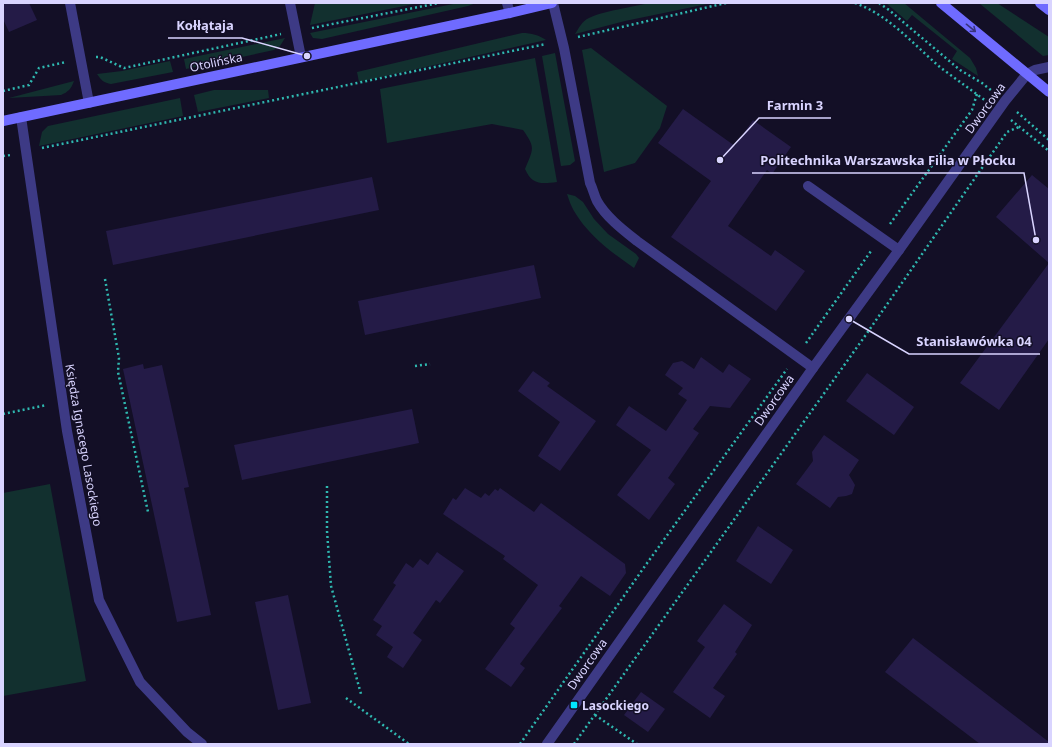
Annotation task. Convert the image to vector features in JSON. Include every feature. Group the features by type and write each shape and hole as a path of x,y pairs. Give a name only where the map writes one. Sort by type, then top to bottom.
{"main road":[{"name":"Otolińska","path":"3,121 510,14 552,3"},
{"path":"941,3 1049,92"},
{"path":"1040,3 1049,10"}],"street":[{"path":"70,3 82,58 89,103"},
{"path":"290,3 301,57"},
{"path":"507,3 510,14"},
{"path":"552,3 563,40 590,183 598,201 606,213 620,228 637,241 813,368"},
{"path":"1027,74 1035,70 1049,67"},
{"name":"Dworcowa","path":"547,744 813,368 1002,106 1027,74"},
{"name":"Księdza Ignacego Lasockiego","path":"21,117 67,431 99,600 140,682 187,732 202,744"},
{"path":"808,186 899,250"}],"path":[{"path":"3,91 29,85 39,68 82,58 100,57 124,68 296,31 439,3"},
{"path":"3,156 563,40 726,3"},
{"path":"855,3 867,7 885,18 942,68 977,94 1002,106 1049,140"},
{"path":"879,3 960,70 982,83 1020,127 1049,151"},
{"path":"520,744 645,566 972,110 977,94"},
{"path":"574,744 865,336 1007,132 1020,127"},
{"path":"105,278 119,358 118,372 148,512"},
{"path":"414,366 430,364"},
{"path":"3,414 63,402"},
{"path":"327,486 327,531 331,586 361,694"},
{"path":"346,698 410,744"},
{"path":"595,715 637,744"}],"green space":[{"path":"315,3 419,3 310,25"},
{"path":"458,3 476,3 322,39 313,38 310,33"},
{"path":"649,3 712,3 625,21 575,34 584,21 589,18 610,11"},
{"path":"886,3 904,3 970,58 976,68 978,76 952,59 957,51 912,15 907,21"},
{"path":"979,3 997,3 1049,37 1049,55 1043,56"},
{"path":"522,33 529,33 546,40 359,82 357,72"},
{"path":"285,38 280,46 274,50 186,69 184,59"},
{"path":"591,48 667,106 660,128 635,163 604,172 582,50"},
{"path":"555,53 575,161 570,165 561,166 542,56"},
{"path":"535,58 557,182 542,183 534,181 528,174 525,169 532,149 530,141 523,130 492,124 387,143 380,89"},
{"path":"170,61 173,72 111,84 103,81 97,74 122,71"},
{"path":"74,81 69,90 61,95 9,98"},
{"path":"214,90 268,90 269,98 198,112 194,95"},
{"path":"180,98 183,116 39,146 42,132 48,126"},
{"path":"567,194 575,196 583,202 594,219 608,234 636,254 639,258 634,268 609,249 586,228 574,211"},
{"path":"50,484 86,681 3,696 3,493"}],"building":[{"path":"3,3 29,3 37,20 9,32 3,19"},
{"path":"683,109 735,146 753,120 791,147 772,174 767,170 728,226 771,256 775,250 805,271 776,311 671,237 711,181 658,143"},
{"path":"1032,175 1049,189 1049,263 996,217"},
{"path":"372,177 379,210 113,265 106,231"},
{"path":"1049,263 1049,339 999,410 960,383"},
{"path":"534,265 541,298 365,335 358,301"},
{"path":"701,357 723,373 729,364 751,379 730,408 710,406 693,429 699,433 668,478 675,484 649,520 617,495 651,450 616,425 629,406 666,431 687,400 678,394 683,388 665,375 673,363 682,361 694,369"},
{"path":"143,364 144,369 162,365 189,487 184,488 211,615 177,622 123,369"},
{"path":"533,371 550,383 547,386 596,421 560,471 538,456 560,422 518,391"},
{"path":"867,373 914,407 894,435 846,401"},
{"path":"412,409 419,443 242,480 234,445"},
{"path":"824,435 859,460 849,475 855,485 852,494 838,497 830,508 796,484 813,461 812,452"},
{"path":"465,488 481,498 485,493 489,496 495,489 498,491 500,488 534,512 541,503 625,564 626,573 610,596 581,576 559,606 562,608 520,664 525,668 511,687 485,669 515,628 510,624 538,585 503,559 505,556 443,514 453,498 456,500"},
{"path":"758,526 793,550 771,584 736,561"},
{"path":"437,552 464,571 440,603 436,600 413,633 422,640 403,668 387,657 393,647 376,635 382,626 373,620 396,585 393,583 406,563 413,568 420,559 428,565"},
{"path":"288,595 311,703 278,710 255,602"},
{"path":"724,604 752,625 735,652 737,654 713,688 725,696 710,718 673,692 705,647 697,641"},
{"path":"913,638 1049,742 1049,744 980,744 885,672"},
{"path":"641,692 665,709 648,732 624,715"}],"place":[{"name":"Kołłątaja","path":"307,56"},
{"name":"Farmin 3","path":"720,160"},
{"name":"Politechnika Warszawska Filia w Płocku","path":"1036,240"},
{"name":"Stanisławówka 04","path":"849,319"},
{"name":"Lasockiego","path":"574,705"}]}
